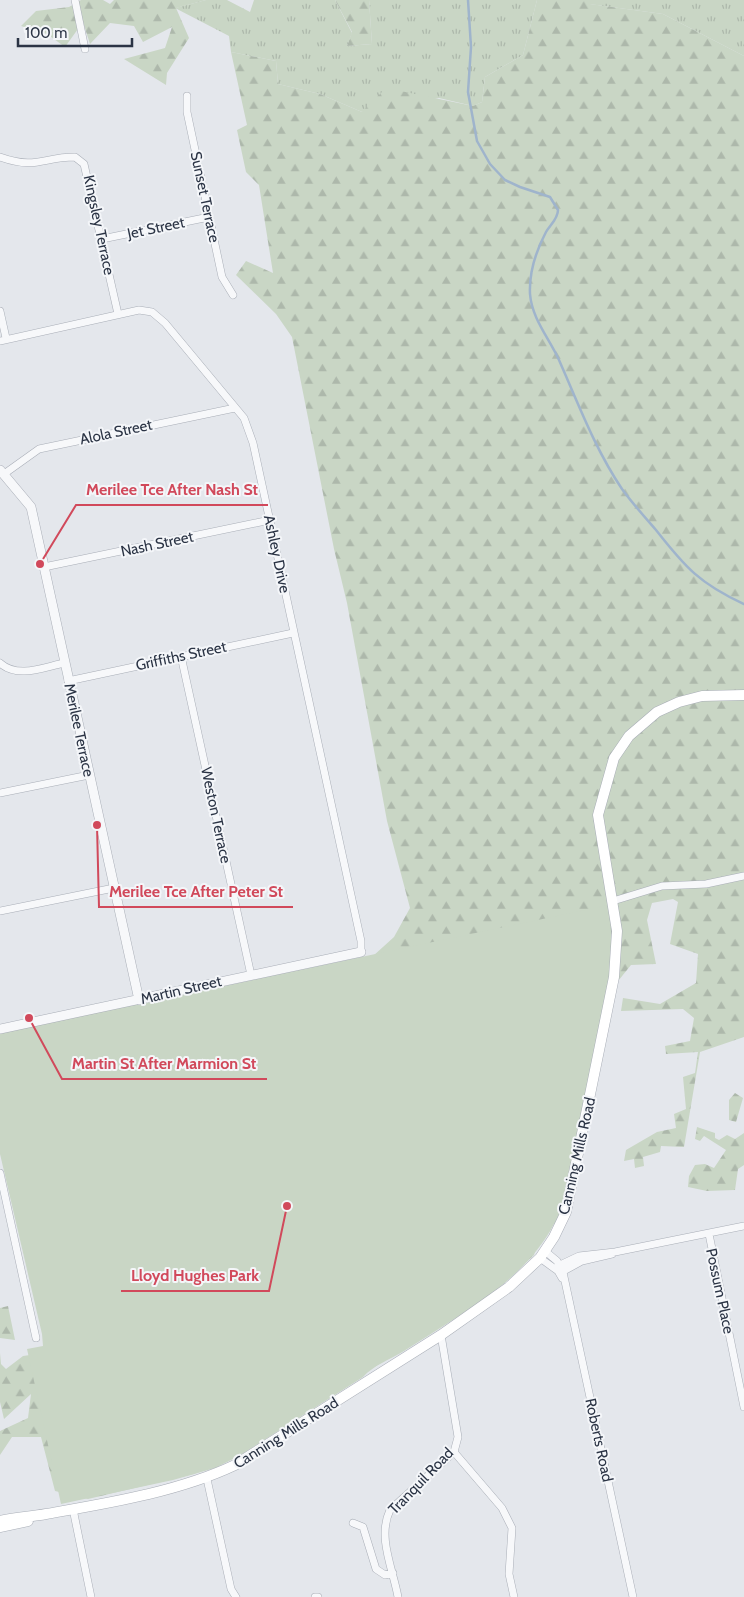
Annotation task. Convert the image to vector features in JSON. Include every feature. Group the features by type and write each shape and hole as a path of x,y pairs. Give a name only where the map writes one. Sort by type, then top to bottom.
{"main road":[{"name":"Canning Mills Road","path":"0,1521 73,1509 207,1478 255,1455 440,1335 509,1287 542,1254 566,1211 610,998 617,931 601,844 598,815 614,758 629,736 657,712 679,702 702,696 744,695"},
{"name":"Canning Mills Road","path":"0,1527 43,1515"}],"street":[{"path":"75,0 85,49"},
{"name":"Sunset Terrace","path":"187,96 187,112 222,277 232,295"},
{"name":"Kingsley Terrace","path":"0,157 22,164 71,157 81,161 87,169 118,314"},
{"name":"Jet Street","path":"102,240 209,217"},
{"name":"Ashley Drive","path":"3,340 118,314 147,310 162,318 244,418 253,443 270,520 361,941 361,952"},
{"path":"0,311 3,340"},
{"name":"Alola Street","path":"2,472 39,449 235,408"},
{"name":"Merilee Terrace","path":"2,472 31,507 138,1000"},
{"name":"Nash Street","path":"44,567 270,520"},
{"name":"Griffiths Street","path":"68,681 293,632"},
{"name":"Weston Terrace","path":"181,656 250,975"},
{"path":"0,663 9,670 19,671 64,663"},
{"path":"0,794 89,775"},
{"path":"613,901 662,886 706,884 744,876"},
{"path":"0,911 114,888"},
{"name":"Martin Street","path":"0,1029 361,952"},
{"path":"0,1173 36,1338"},
{"path":"561,1270 579,1256 615,1252 744,1226"},
{"name":"Possum Place","path":"709,1234 744,1407"},
{"name":"Roberts Road","path":"542,1254 561,1270 633,1597"},
{"name":"Tranquil Road","path":"398,1597 384,1535 384,1527 390,1510 454,1452 458,1437 440,1335"},
{"path":"454,1452 502,1508 512,1528 509,1574 514,1597"},
{"path":"207,1478 231,1589 236,1597"},
{"path":"73,1509 91,1597"},
{"path":"353,1523 363,1527 376,1569 386,1575 393,1573"}],"green space":[{"path":"81,0 103,0 110,4 114,0 206,0 176,8 189,38 167,73 166,85 124,59 165,48 172,27 143,42 134,26 110,23 90,44 83,22 65,47 47,34 21,26 36,11 69,7"},
{"path":"206,0 227,0 250,12 254,0 335,0 352,33 347,46 372,44 369,0 537,0 523,55 485,77 482,102 473,106 439,98 362,112 320,94 278,84 276,61 231,52 229,36 175,8"},
{"path":"335,0 369,0 372,44 347,46 352,32"},
{"path":"537,0 589,0 590,4 663,14 744,56 744,1037 700,1052 684,1147 661,1146 660,1152 643,1157 644,1166 635,1168 634,1159 624,1161 626,1150 657,1132 676,1128 674,1114 686,1109 683,1077 695,1073 698,1052 666,1054 665,1046 690,1041 694,1018 683,1009 621,1011 623,998 660,1004 696,983 698,954 670,944 678,902 673,899 652,903 647,920 656,964 631,965 606,996 534,1255 502,1285 228,1461 194,1474 88,1499 55,1491 41,1437 12,1437 0,1455 0,1431 28,1418 31,1394 4,1419 0,1402 0,1353 1,1364 6,1369 23,1356 51,1352 373,956 394,937 410,908 387,821 347,603 334,549 292,337 276,314 236,275 246,261 273,273 259,185 246,172 237,130 247,125 231,52 276,61 278,84 320,94 362,112 386,88 473,106 482,102 485,77 523,55"},
{"path":"589,0 744,0 744,56 663,14 589,4"},
{"path":"609,905 612,945 610,972 570,1187 556,1225 554,1224 541,1245 525,1264 507,1281 467,1311 377,1366 363,1377 239,1456 215,1468 173,1480 61,1504 27,1349 43,1346 42,1334 0,1154 0,1033"},
{"path":"735,1093 743,1098 736,1122 729,1120 729,1100"},
{"path":"697,1127 715,1133 715,1138 719,1140 727,1135 735,1139 744,1133 744,1165 738,1169 735,1190 707,1191 688,1187 689,1176 695,1165 705,1164 714,1168 726,1150 704,1136 700,1141 695,1139"},
{"path":"8,1306 15,1340 0,1338 0,1308"}],"waterway":[{"path":"468,0 471,47 468,92 477,141 490,164 505,180 550,197 558,210 539,247 532,270 530,294 537,320 559,360 595,442 622,489 694,573 704,582 744,604"}],"place":[{"name":"Merilee Tce After Nash St","path":"40,564"},
{"name":"Merilee Tce After Peter St","path":"97,825"},
{"name":"Martin St After Marmion St","path":"29,1018"},
{"name":"Lloyd Hughes Park","path":"287,1206"}]}
